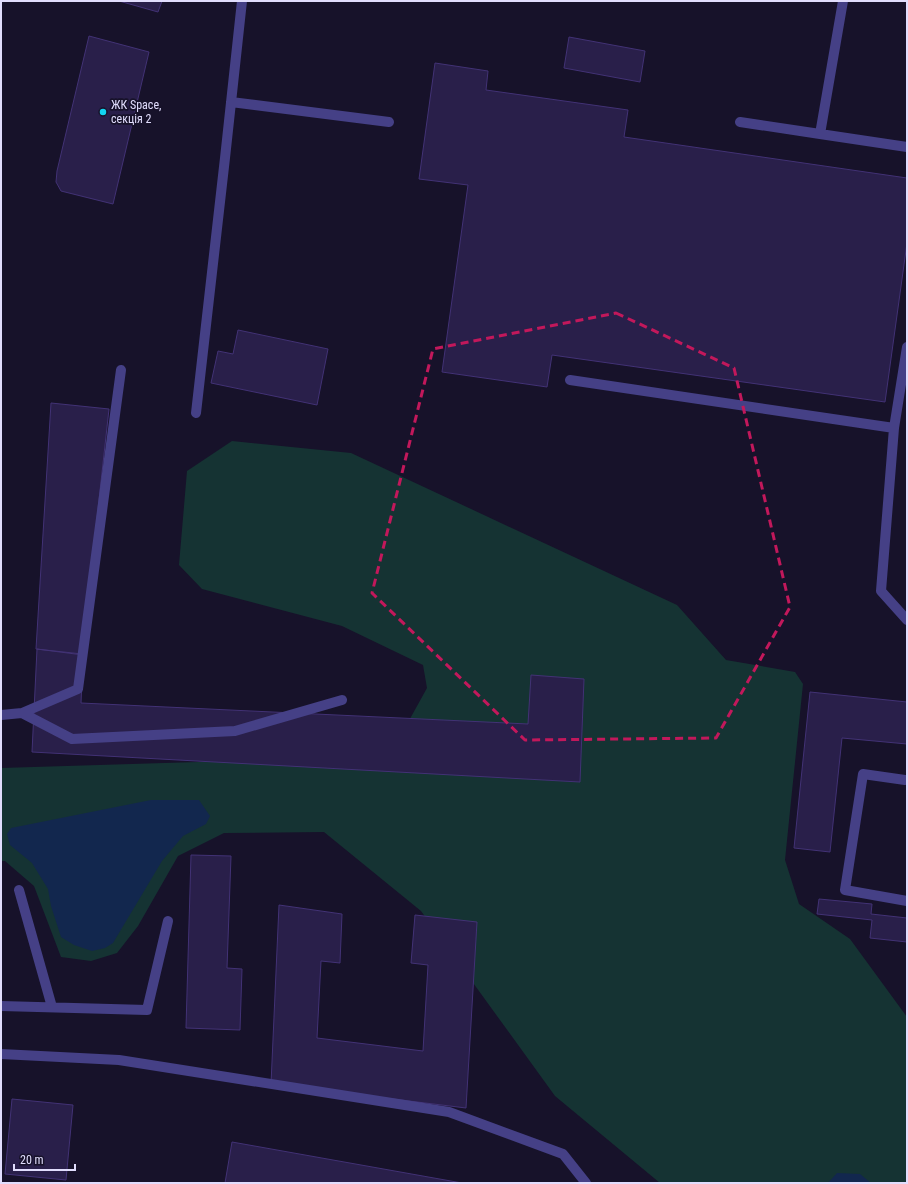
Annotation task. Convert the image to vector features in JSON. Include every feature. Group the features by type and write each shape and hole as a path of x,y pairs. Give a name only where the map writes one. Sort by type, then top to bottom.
{"street":[{"path":"196,414 242,1"},
{"path":"820,134 843,1"},
{"path":"231,102 388,122"},
{"path":"740,122 907,147"},
{"path":"907,347 894,428 881,591 907,620"},
{"path":"1,715 22,713 78,689 120,370"},
{"path":"570,380 894,428"},
{"path":"22,713 72,739 235,731 342,700"},
{"path":"905,780 862,774 845,890 907,900"},
{"path":"19,890 52,1007"},
{"path":"1,1006 147,1010 168,921"},
{"path":"1,1054 119,1060 449,1112 563,1154 586,1183"}],"highlighted area":[{"path":"616,313 734,368 790,607 716,738 525,740 372,593 433,349"}],"green space":[{"path":"232,441 351,453 677,605 726,660 795,672 803,684 785,860 799,904 850,939 907,1017 907,1183 660,1183 555,1096 421,911 324,832 224,833 178,856 138,926 117,953 91,961 61,957 34,886 5,861 1,861 1,768 295,759 406,726 427,688 423,665 342,626 202,589 179,565 187,471"}],"water":[{"path":"151,800 199,800 210,816 206,824 183,836 162,861 113,943 105,948 92,951 74,945 61,937 51,906 48,889 32,863 10,845 7,834 11,828"},
{"path":"837,1173 860,1174 871,1183 828,1183"}],"building":[{"path":"119,1 162,1 158,12"},
{"name":"ЖК Space, секція 2","path":"89,36 149,52 113,204 61,191 56,182 57,171"},
{"path":"569,37 645,51 640,82 564,68"},
{"path":"435,63 488,71 486,90 628,110 624,137 907,178 907,243 885,402 552,355 547,387 442,372 468,185 419,179"},
{"path":"238,330 328,349 317,405 211,383 218,351 233,354"},
{"path":"51,403 109,409 82,654 36,649"},
{"path":"37,649 83,655 81,703 528,724 531,675 584,679 580,782 32,752"},
{"path":"810,692 907,702 907,744 842,738 830,852 794,848"},
{"path":"191,855 231,856 227,968 242,969 240,1030 186,1028"},
{"path":"819,899 872,904 871,914 907,918 907,942 870,938 872,920 817,914"},
{"path":"279,905 342,914 340,963 321,961 317,1038 423,1051 428,965 411,963 415,915 477,922 466,1108 271,1084"},
{"path":"12,1099 73,1105 66,1180 5,1174"},
{"path":"232,1142 462,1183 225,1183"}],"place":[{"name":"ЖК Space, секція 2","path":"103,112"}]}
